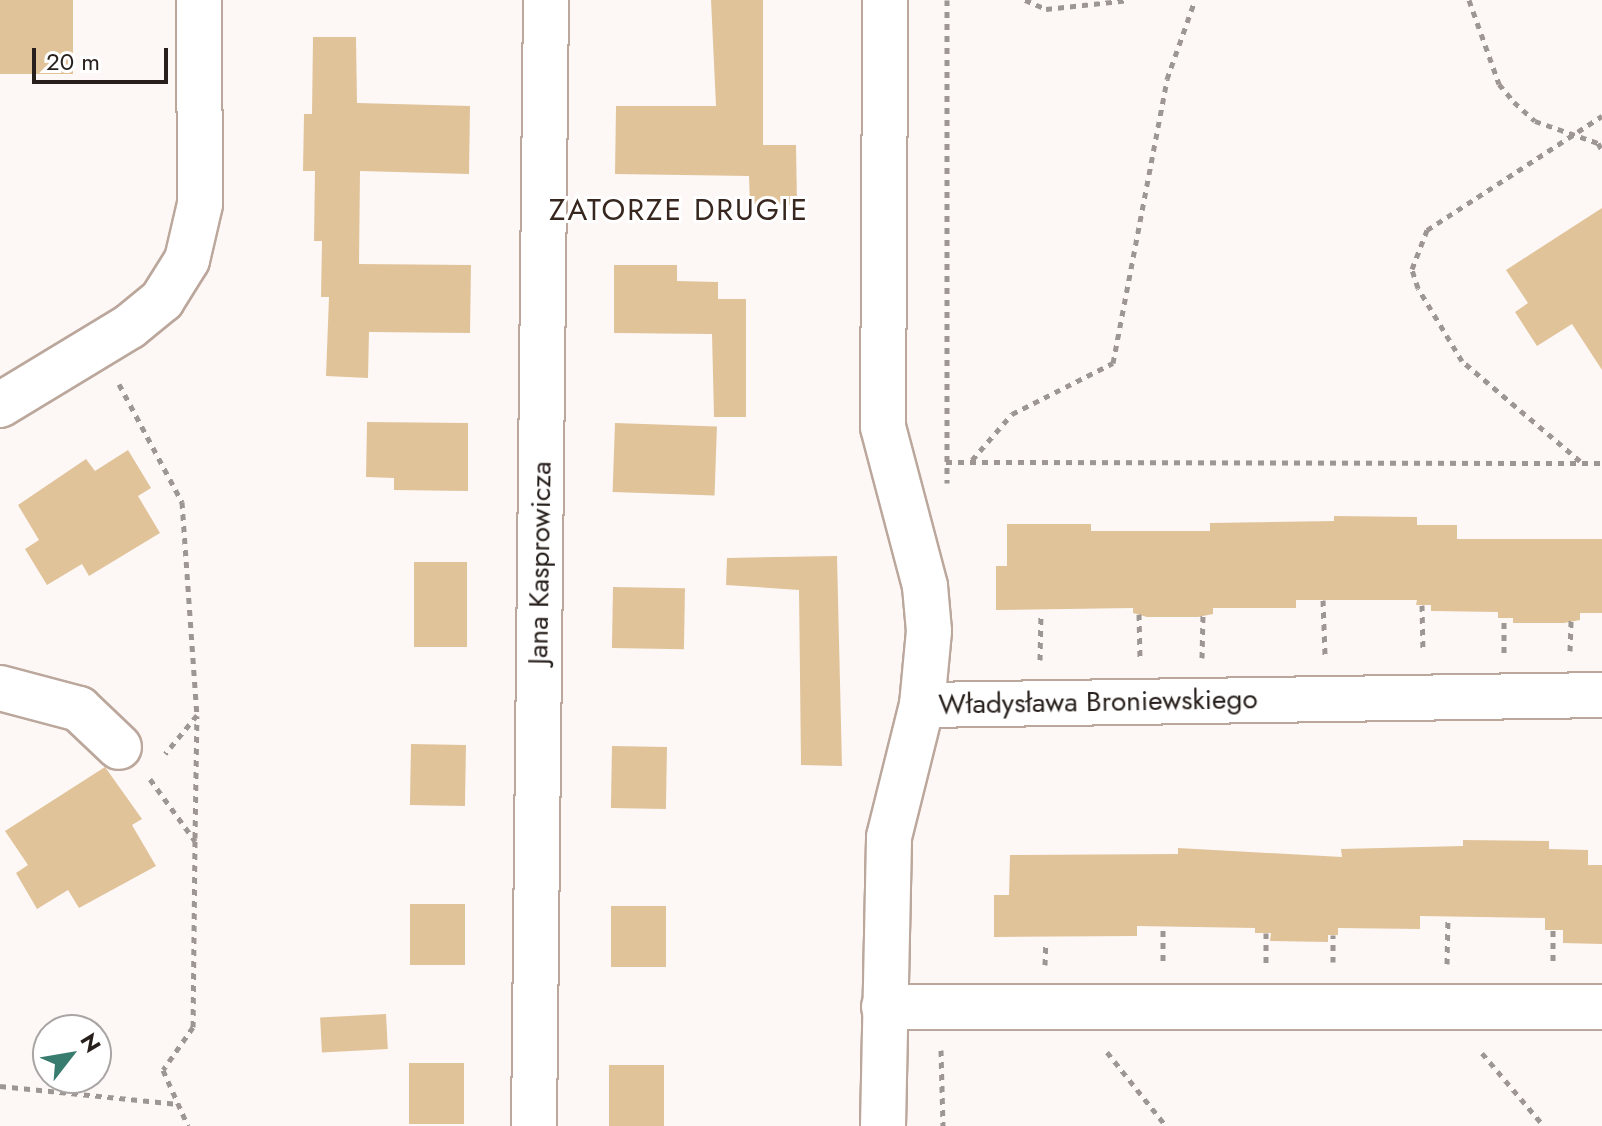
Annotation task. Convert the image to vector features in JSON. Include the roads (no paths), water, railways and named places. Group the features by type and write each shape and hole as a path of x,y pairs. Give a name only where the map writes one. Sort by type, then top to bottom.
{"street":[{"path":"0,405 97,345 162,300 192,246 201,172 199,0"},
{"name":"Jana Kasprowicza","path":"534,1126 546,0"},
{"name":"Władysława Broniewskiego","path":"885,0 883,427 925,586 929,631 922,705 1602,695"},
{"path":"0,688 79,709 133,761"},
{"path":"883,1126 889,837 922,705"},
{"path":"884,1007 1071,1007 1445,992 1602,1007"}],"district":[{"name":"ZATORZE DRUGIE","path":"679,210"}]}
